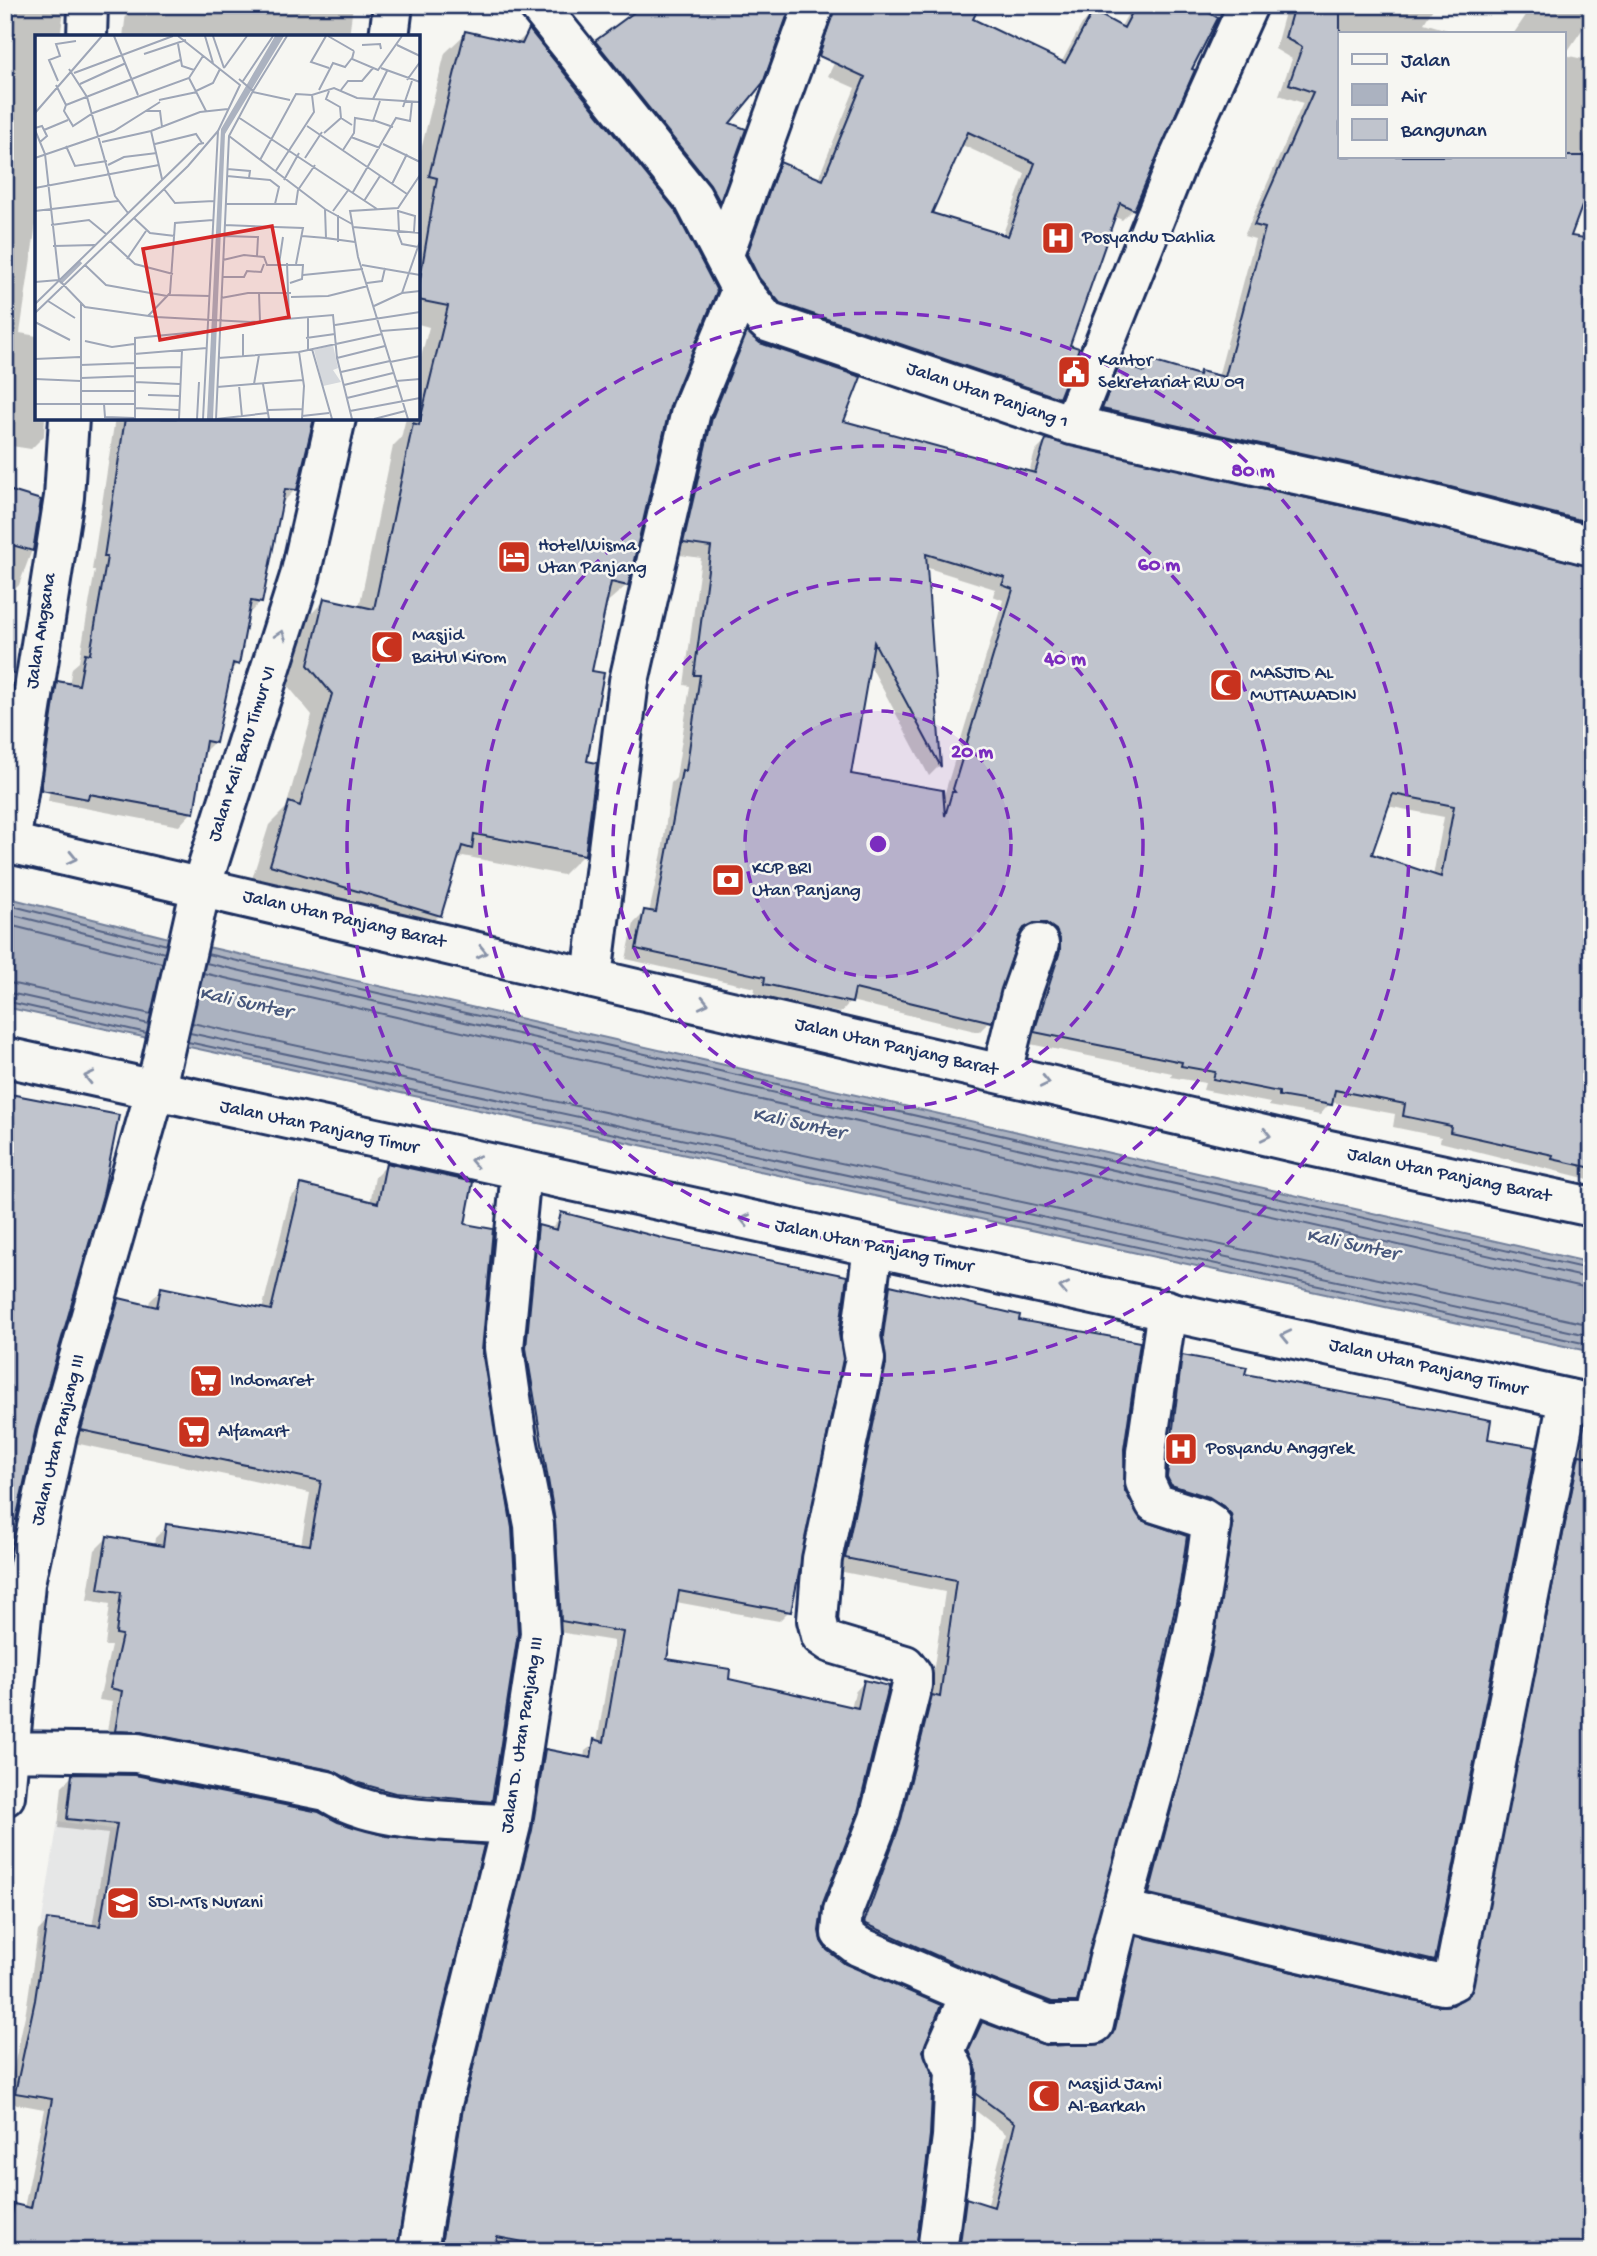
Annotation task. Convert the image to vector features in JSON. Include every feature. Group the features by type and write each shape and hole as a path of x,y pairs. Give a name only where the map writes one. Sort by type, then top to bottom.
{"street":[{"path":"87,35 88,5"},
{"name":"Jalan Utan Panjang 1","path":"538,5 693,198 741,290 767,322 1072,425 1414,500 1592,546"},
{"path":"724,254 814,5"},
{"path":"1072,425 1179,158 1248,5"},
{"path":"592,977 629,681 691,411 741,290"},
{"name":"Jalan Angsana","path":"8,843 64,497 69,420"},
{"name":"Jalan Kali Baru Timur VI","path":"158,1079 198,899 300,576 336,420"},
{"name":"Jalan Utan Panjang Barat","path":"8,843 198,899 592,977 1315,1147 1592,1208"},
{"path":"1002,1072 1021,995 1039,944"},
{"name":"Jalan Utan Panjang Timur","path":"5,1057 158,1079 521,1171 1580,1402"},
{"name":"Jalan Utan Panjang III","path":"5,1796 25,1583 57,1434 158,1079"},
{"name":"Jalan D. Utan Panjang III","path":"418,2251 442,2104 511,1825 540,1634 534,1525 517,1439 504,1348 521,1171"},
{"path":"873,1248 861,1337 864,1359 822,1559 817,1620 821,1636 831,1643 905,1665 912,1674 912,1685 879,1819 842,1911 839,1929 843,1936 858,1946 1048,2024 1094,2024 1108,1955 1203,1594 1211,1524 1202,1518 1155,1503 1145,1482 1146,1452 1167,1310"},
{"path":"1122,1910 1444,1986 1453,1981 1580,1402"},
{"path":"11,1751 137,1754 327,1791 347,1804 380,1813 511,1825"},
{"path":"937,2251 953,2124 955,2071 945,2051 970,1994"}],"shaded area":[{"name":"SDI-MTs Nurani","path":"58,1821 165,1837 163,1970 37,1951"}],"water":[{"name":"Kali Sunter","path":"5,897 177,940 1592,1263 1592,1352 5,1007"}],"building":[{"path":"644,5 791,5 763,83 730,123 746,129 720,202 710,184 595,41"},
{"path":"835,5 980,5 973,19 1065,63 1093,11 1124,28 1136,5 1195,5 1218,18 1192,69 1195,70 1134,210 1120,203 1070,345 1079,348 1059,398 780,303 759,278 747,254 780,162 823,180 865,77 819,56","holes":["968,132 1035,163 1008,236 932,213"]},
{"path":"1294,5 1340,5 1338,158 1592,156 1592,179 1571,236 1592,239 1592,523 1419,479 1102,409 1120,363 1144,372 1148,360 1199,375 1200,371 1225,377 1265,228 1254,225 1313,92 1289,84 1302,47 1285,38"},
{"path":"529,29 675,210 717,291 670,406 628,586 611,582 592,671 604,673 587,761 597,763 585,855 474,834 472,849 462,846 441,916 270,865 289,802 300,806 332,694 308,665 324,598 374,609 413,423 419,425 448,306 420,300 420,279 437,178 429,176 465,31 522,44"},
{"path":"747,332 760,343 861,377 844,421 1035,473 1046,439 1409,521 1592,567 1592,1168 1552,1159 1553,1155 1450,1132 1451,1126 1403,1116 1405,1104 1335,1090 1332,1105 1279,1096 1279,1092 1213,1079 1215,1072 1181,1066 1182,1062 1034,1032 1060,951 1060,939 1056,930 1046,923 1034,923 1024,928 1019,936 992,1022 855,989 852,1003 764,984 765,977 636,949 644,910 656,912 682,770 686,771 700,675 694,675 711,547 683,543 712,418","holes":["926,554 1005,578 1002,585 1013,589 953,789 955,792 952,792 945,816 943,790 851,774 874,642 941,767","1393,794 1454,806 1441,877 1372,854"]},
{"path":"125,420 314,420 297,490 285,489 262,603 251,601 239,665 233,663 216,743 206,741 194,813 89,794 88,799 41,790 57,681 79,685 85,653 90,654 107,557 104,557"},
{"path":"5,489 41,500 33,551 5,543"},
{"path":"5,671 15,673 5,732"},
{"path":"5,1093 119,1115 103,1195 36,1428 16,1520 5,1519"},
{"path":"386,1163 473,1182 465,1224 493,1229 482,1351 512,1528 518,1633 492,1802 395,1793 355,1782 331,1770 141,1732 115,1731 122,1691 110,1688 122,1635 116,1634 121,1592 98,1589 107,1536 163,1546 166,1524 310,1545 321,1481 81,1430 119,1298 157,1307 161,1287 271,1310 301,1184 378,1203"},
{"path":"561,1212 666,1239 847,1276 839,1334 843,1359 791,1612 679,1591 667,1659 730,1669 729,1679 858,1708 864,1680 889,1686 858,1812 823,1903 819,1931 827,1950 845,1964 941,2005 923,2051 933,2076 930,2135 916,2251 571,2251 497,2237 495,2251 440,2251 463,2108 532,1830 545,1749 591,1758 594,1739 604,1742 623,1632 561,1621 555,1521 526,1348 538,1225 557,1230"},
{"path":"890,1285 1020,1315 1019,1320 1140,1342 1124,1449 1125,1491 1141,1520 1187,1536 1180,1584 1154,1708 1077,2002 1052,2002 978,1974 864,1923 900,1824 932,1695 940,1697 956,1580 845,1558 886,1364 883,1336"},
{"path":"1182,1355 1247,1367 1245,1374 1491,1420 1488,1439 1536,1447 1435,1961 1149,1894 1211,1656 1233,1527 1231,1514 1223,1506 1209,1497 1171,1485 1167,1477"},
{"path":"1579,1455 1592,1457 1592,2251 959,2251 966,2198 994,2207 1015,2123 976,2094 977,2071 969,2050 982,2022 1048,2046 1104,2043 1115,2029 1137,1936 1440,2006 1453,2005 1470,1994"},
{"path":"72,1774 135,1775 319,1812 338,1822 386,1836 484,1845 421,2099 397,2251 5,2251 14,2204 31,2208 52,2099 15,2093 35,2000 47,1919 100,1926 117,1824 67,1819"}],"place":[{"name":"Posyandu Dahlia","path":"1058,238"},
{"name":"Kantor Sekretariat RW 09","path":"1074,372"},
{"name":"Hotel/Wisma Utan Panjang","path":"514,557"},
{"name":"Masjid Baitul Kirom","path":"387,647"},
{"name":"MASJID AL MUTTAWADIN","path":"1226,685"},
{"name":"KCP BRI Utan Panjang","path":"728,880"},
{"name":"Indomaret","path":"206,1381"},
{"name":"Alfamart","path":"194,1432"},
{"name":"Posyandu Anggrek","path":"1181,1449"},
{"name":"SDI-MTs Nurani","path":"123,1903"},
{"name":"Masjid Jami Al-Barkah","path":"1044,2096"}]}
